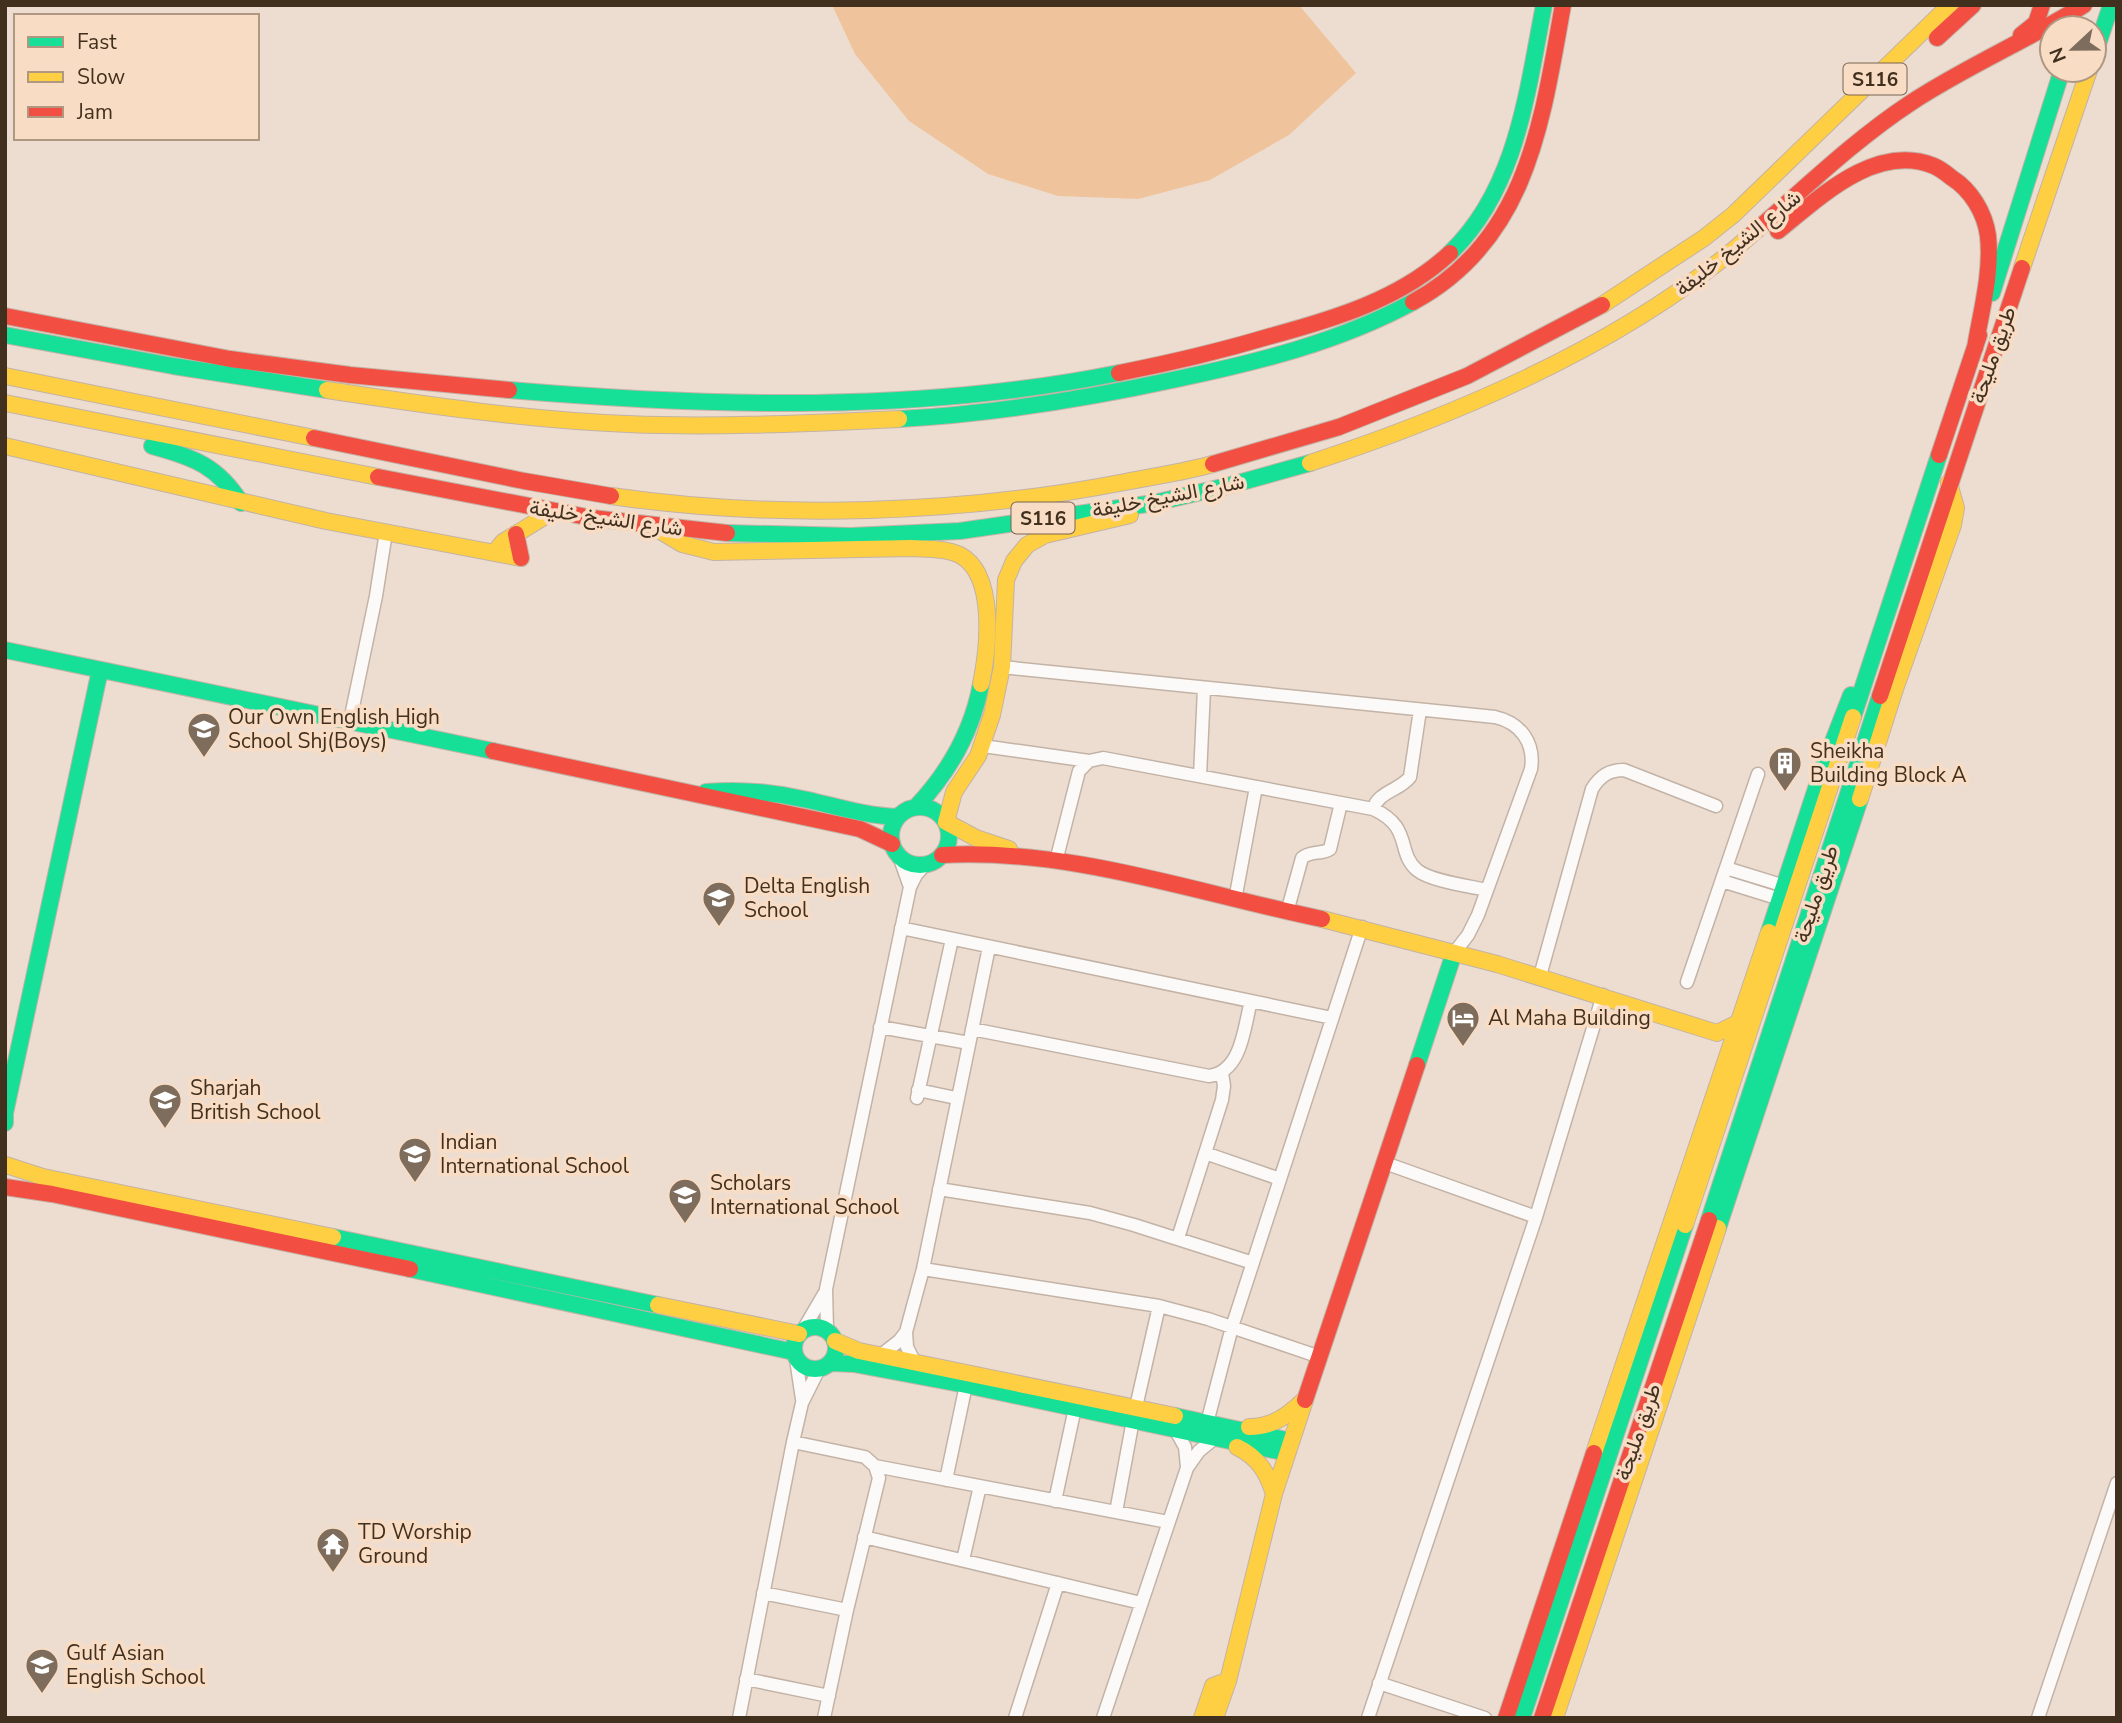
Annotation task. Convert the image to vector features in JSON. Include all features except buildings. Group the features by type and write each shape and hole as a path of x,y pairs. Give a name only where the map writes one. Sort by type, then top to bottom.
{"main road":[{"path":"5,316 226,359 455,386 585,397 854,402 988,393 1170,363 1282,333 1365,304 1418,279 1459,243 1492,200 1504,177 1514,146 1544,5"},
{"path":"5,335 187,370 393,400 634,425 856,421 978,413 1055,403 1186,377 1265,358 1402,310 1429,295 1475,256 1510,208 1523,182 1532,154 1563,5"},
{"name":"شارع الشيخ خليفة","path":"5,376 609,496 716,506 888,509 1013,499 1131,481 1268,450 1347,425 1447,385 1563,328 1654,273 1728,220 1950,5"},
{"path":"1800,152 1819,144 1973,5"},
{"path":"1972,66 1988,52 2034,26 2039,19 2042,5"},
{"name":"شارع الشيخ خليفة","path":"5,403 552,512 654,527 844,537 949,532 1169,500 1317,461 1458,408 1545,368 1651,311 1692,284 1731,253 1867,134 1918,98 1972,66 2032,38 2083,6"},
{"name":"طريق مليحة","path":"1522,1718 1975,348 2058,84"},
{"name":"طريق مليحة","path":"1542,1718 1773,1025 1949,483 2084,84"},
{"path":"1731,253 1761,243 1861,170 1893,161 1925,164 1941,170 1966,190 1984,218 1989,250 1975,348"},
{"path":"187,370 184,365 189,360 226,359"},
{"path":"520,415 578,412 584,408 585,397"},
{"path":"98,423 119,437 205,463 225,479 241,503"},
{"path":"5,446 241,503 521,558 516,546 516,534"},
{"path":"1555,1718 1836,876 1895,689 1953,525 1955,508 1949,483"},
{"path":"5,650 860,829 896,850 911,864 925,865 937,860 946,849 949,835 946,822 954,792 983,746 1002,667 1006,580 1020,552 1045,535 1125,517 1169,500"},
{"path":"494,553 503,542 552,512"},
{"path":"654,527 682,544 714,552 915,549 954,553 971,564 981,583 986,623 985,661 978,699 950,767 916,807 898,817 864,814 808,800 753,791 718,790 692,795"},
{"path":"1506,1718 1629,1351 1682,1183 1740,1022 1823,767 1850,697 1869,669"},
{"path":"5,1123 100,670"},
{"path":"916,807 930,809 946,822 976,838 1033,857"},
{"path":"896,850 892,830 898,817"},
{"path":"942,855 971,853 1033,857 1153,879 1287,912 1362,927 1540,976 1717,1034 1740,1022"},
{"path":"1215,1718 1228,1681 1274,1494 1454,953"},
{"path":"1773,1025 1788,1015"},
{"path":"1717,1034 1727,1056"},
{"path":"6,1164 9,1176 5,1186 795,1356 806,1367 855,1364 1075,1408 1134,1413 1175,1429 1213,1429 1231,1424 1256,1427 1271,1425 1293,1412 1306,1398"},
{"path":"6,1164 43,1177 801,1332 819,1327 851,1349 1289,1447"},
{"path":"1682,1183 1691,1204"},
{"path":"795,1356 793,1346 801,1332"},
{"path":"1629,1351 1650,1333"},
{"path":"825,1366 835,1356 831,1335"},
{"path":"1213,1429 1254,1455 1264,1467 1274,1494"},
{"path":"1202,1718 1213,1686 1228,1681"}],"street":[{"path":"350,721 376,596 386,532"},
{"path":"1002,667 1504,719 1519,728 1529,743 1531,769 1473,925 1454,953"},
{"path":"1200,776 1204,689"},
{"path":"1373,809 1380,797 1404,784 1410,777 1420,710"},
{"path":"983,746 1089,761 1103,758 1373,809 1395,824 1411,863 1421,873 1487,890"},
{"path":"1056,861 1079,771 1089,761"},
{"path":"1540,976 1592,789 1601,776 1608,772 1624,770 1716,806"},
{"path":"1687,982 1758,774"},
{"path":"1235,900 1256,787"},
{"path":"1287,912 1302,859 1310,853 1330,849 1341,803"},
{"path":"896,850 910,887"},
{"path":"831,1335 826,1290 910,887 925,865"},
{"path":"1726,867 1782,892"},
{"path":"1722,881 1782,892"},
{"path":"1107,1717 1187,1468 1213,1429 1232,1327 1362,927"},
{"path":"901,928 1332,1018"},
{"path":"952,939 917,1094 957,1098"},
{"path":"914,1361 906,1332 923,1269 989,947"},
{"path":"1368,1718 1536,1217 1603,995"},
{"path":"972,1029 1203,1075 1222,1073 1236,1059 1251,1001"},
{"path":"880,1027 969,1043"},
{"path":"1178,1238 1224,1093 1222,1073"},
{"path":"1205,1153 1280,1179"},
{"path":"1385,1163 1536,1217"},
{"path":"939,1189 1068,1209 1134,1225 1253,1263"},
{"path":"923,1269 1159,1306 1320,1357"},
{"path":"801,1332 826,1290"},
{"path":"1116,1513 1134,1413 1159,1306"},
{"path":"881,1355 906,1332"},
{"path":"795,1356 802,1403"},
{"path":"739,1718 802,1403 825,1366"},
{"path":"946,1479 966,1385"},
{"path":"1055,1501 1075,1408"},
{"path":"1175,1429 1185,1447 1187,1468"},
{"path":"793,1442 865,1457 875,1466 879,1478 824,1718"},
{"path":"875,1466 1168,1522"},
{"path":"2038,1718 2117,1483"},
{"path":"963,1560 980,1486"},
{"path":"864,1537 1142,1603"},
{"path":"1016,1718 1058,1583"},
{"path":"764,1592 847,1611"},
{"path":"747,1679 829,1696"},
{"path":"1379,1683 1485,1718"}],"shaded area":[{"path":"832,5 1299,5 1356,73 1289,135 1210,180 1138,199 1058,196 988,174 909,121 855,54"}],"traffic: fast":[{"path":"1450,253 1473,228 1505,169 1524,105 1544,5"},
{"path":"2108,14 2111,5"},
{"path":"1992,293 2058,84"},
{"path":"899,419 1039,405 1207,372 1298,349 1356,329 1413,302"},
{"path":"5,335 173,366 327,390"},
{"path":"509,390 662,400 815,403 968,395 1119,373"},
{"path":"152,446 192,459 214,472 241,503"},
{"path":"1853,717 1939,455"},
{"path":"727,533 851,536 960,531 1154,503 1310,463"},
{"path":"5,650 493,751"},
{"path":"5,1123 100,670"},
{"path":"916,807 939,780 958,750 972,719 981,684"},
{"path":"1769,932 1823,767 1851,695"},
{"path":"1709,1220 1880,696"},
{"path":"706,792 770,793 864,813 898,817"},
{"path":"1718,1228 1860,799"},
{"path":"920,807 931,809 944,820 949,836 947,847 936,860 920,865 909,863 896,852 891,836 893,825 904,812 920,807"},
{"path":"1417,1065 1454,953"},
{"path":"1522,1718 1685,1225"},
{"path":"333,1237 658,1305"},
{"path":"410,1269 794,1352"},
{"path":"815,1327 830,1333 836,1348 830,1363 815,1369 800,1363 794,1348 800,1333 815,1327"},
{"path":"831,1363 854,1364 966,1385 1287,1453"},
{"path":"1175,1416 1291,1441"}],"traffic: slow":[{"path":"1602,305 1704,238 1733,215 1950,5"},
{"path":"2022,268 2084,84"},
{"path":"1310,463 1485,397 1599,341 1653,309 1751,235"},
{"path":"5,376 314,438"},
{"path":"327,390 514,415 628,424 729,425 899,419"},
{"path":"5,403 378,477"},
{"path":"5,446 326,521 521,558"},
{"path":"611,496 674,504 803,511 934,507 1063,493 1213,464"},
{"path":"1860,799 1895,689 1953,525 1956,508 1949,483"},
{"path":"494,553 503,542 552,512"},
{"path":"1009,849 976,838 946,822 954,792 978,756 992,715 1002,667 1006,580 1014,561 1027,545 1045,535 1130,515"},
{"path":"657,529 682,544 714,552 911,548 942,550 960,555 972,565 985,596 987,634 981,684"},
{"path":"1685,1225 1853,717"},
{"path":"1322,919 1497,964 1717,1033 1740,1022"},
{"path":"1594,1453 1769,932"},
{"path":"6,1165 43,1177 333,1237"},
{"path":"1555,1718 1718,1228"},
{"path":"658,1305 799,1334"},
{"path":"835,1341 859,1351 1175,1416"},
{"path":"1215,1718 1228,1681 1274,1494 1305,1400"},
{"path":"1249,1427 1279,1420 1303,1401"},
{"path":"1237,1447 1251,1455 1261,1466 1274,1494"},
{"path":"1202,1718 1213,1686 1221,1683"}],"traffic: jam":[{"path":"1413,302 1452,276 1482,246 1505,211 1523,174 1537,134 1563,5"},
{"path":"1937,38 1973,5"},
{"path":"2021,35 2036,23 2042,5"},
{"path":"1751,235 1870,132 1912,102 2084,5"},
{"path":"1778,231 1830,190 1870,167 1891,161 1912,161 1934,166 1959,183 1971,196 1986,227 1989,250 1987,278 1975,348"},
{"path":"1119,373 1233,347 1342,314 1410,283 1450,253"},
{"path":"1880,696 2022,268"},
{"path":"1213,464 1339,427 1467,376 1602,305"},
{"path":"5,316 230,359 350,375 509,390"},
{"path":"1939,455 1979,335"},
{"path":"314,438 611,496"},
{"path":"378,477 592,518 727,533"},
{"path":"516,534 521,558"},
{"path":"493,751 860,829 892,844"},
{"path":"942,855 1038,858 1086,865 1322,919"},
{"path":"1305,1400 1417,1065"},
{"path":"5,1187 52,1194 410,1269"},
{"path":"1542,1718 1709,1220"},
{"path":"1506,1718 1594,1453"}],"place":[{"name":"Our Own English High School Shj(Boys)","path":"204,759"},
{"name":"Sheikha Building Block A","path":"1785,793"},
{"name":"Delta English School","path":"719,928"},
{"name":"Al Maha Building","path":"1463,1048"},
{"name":"Sharjah British School","path":"165,1130"},
{"name":"Indian International School","path":"415,1184"},
{"name":"Scholars International School","path":"685,1225"},
{"name":"TD Worship Ground","path":"333,1574"},
{"name":"Gulf Asian English School","path":"42,1695"}]}
